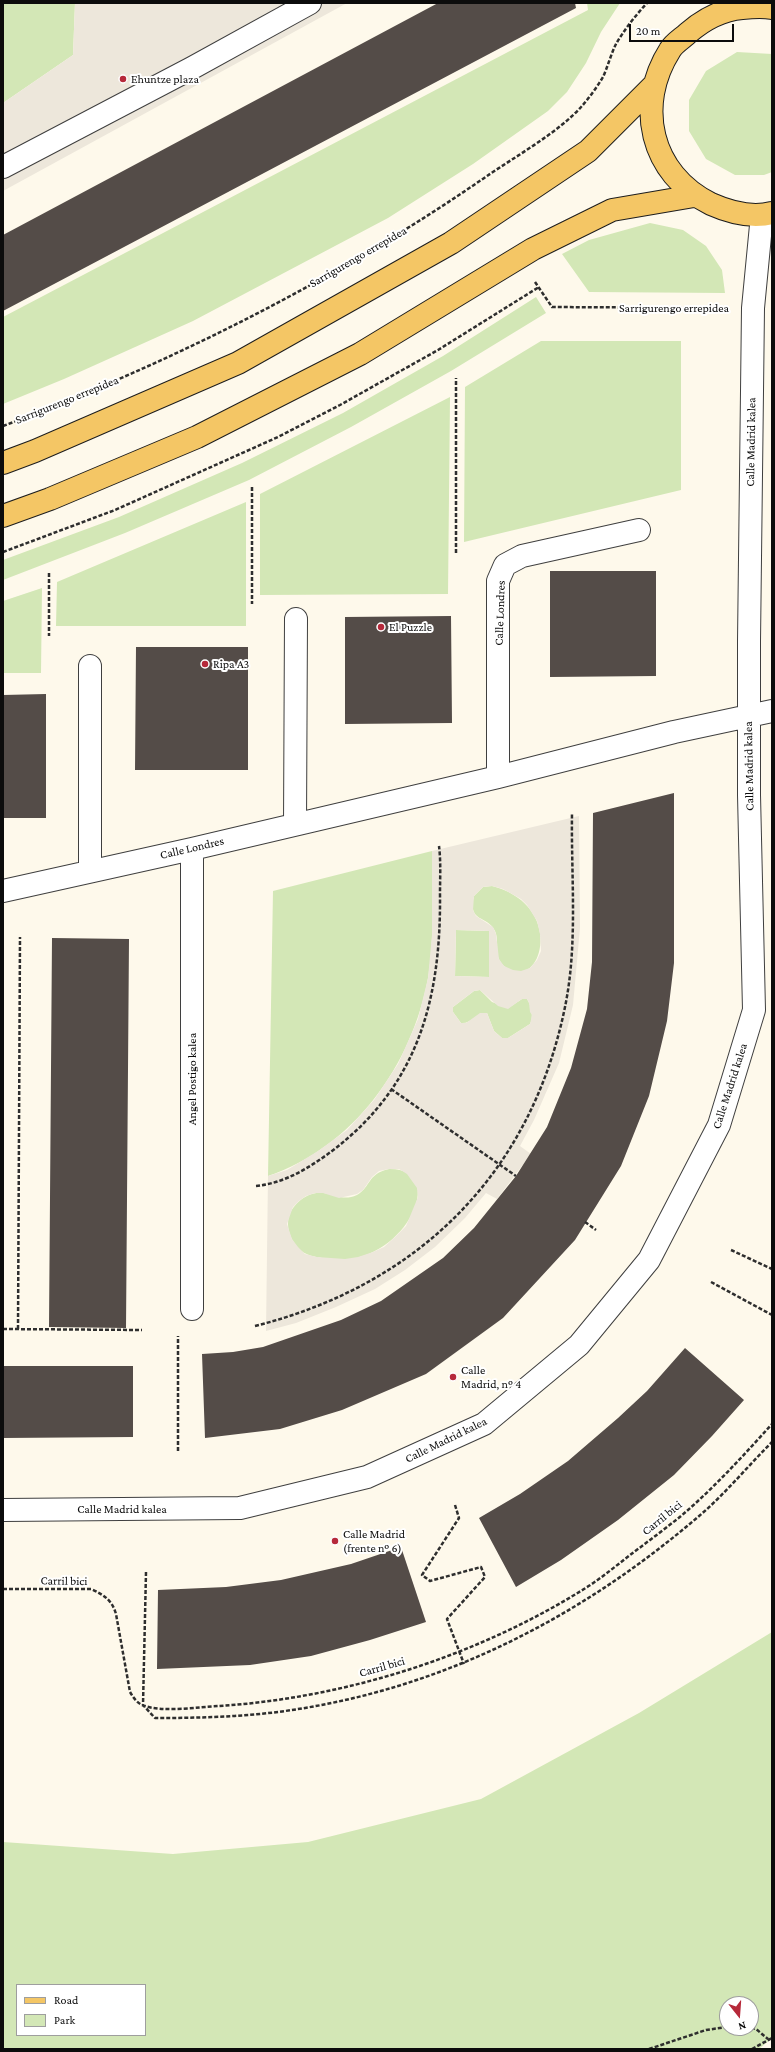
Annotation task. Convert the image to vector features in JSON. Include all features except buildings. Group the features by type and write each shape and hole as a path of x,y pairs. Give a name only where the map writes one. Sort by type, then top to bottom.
{"main road":[{"path":"3,463 35,452 238,363 451,243 588,151 653,86 671,49 702,21 730,5 769,6"},
{"path":"653,86 650,118 657,145 671,172 694,196 726,211 767,214"},
{"path":"3,516 50,499 198,438 360,354 533,249 612,210 694,196"}],"street":[{"path":"3,167 192,68 310,3"},
{"name":"Calle Madrid kalea","path":"3,1510 240,1508 367,1477 484,1424 579,1345 649,1260 719,1125 754,1010 748,716 753,308 767,214"},
{"name":"Calle Londres","path":"498,777 498,581 505,565 522,556 639,530"},
{"path":"295,824 296,619"},
{"path":"90,666 90,870"},
{"name":"Calle Londres","path":"3,891 90,870 192,849 498,777 674,732 772,711"},
{"name":"Angel Postigo kalea","path":"192,849 192,1308"}],"path":[{"name":"Sarrigurengo errepidea","path":"3,426 72,400 203,340 298,291 398,234 473,186 560,126 582,106 602,78 617,43 647,3"},
{"name":"Sarrigurengo errepidea","path":"539,287 552,307 753,308"},
{"path":"456,378 456,553"},
{"path":"252,487 252,604"},
{"path":"49,573 49,636"},
{"path":"255,1326 294,1315 333,1300 371,1282 400,1263 430,1241 461,1212 499,1165 516,1136 542,1083 565,1006 570,965 572,813"},
{"path":"256,1186 268,1185 290,1177 322,1158 351,1136 379,1106 404,1070 425,1023 436,978 440,934 439,846"},
{"path":"18,1329 20,937"},
{"path":"391,1090 516,1176"},
{"path":"585,1222 596,1230"},
{"path":"731,1250 772,1269"},
{"path":"711,1282 772,1315"},
{"path":"3,1329 142,1330"},
{"path":"178,1336 178,1451"},
{"name":"Carril bici","path":"3,1589 91,1589 104,1594 113,1604 116,1614 130,1692 135,1700 143,1705 156,1708 184,1708 285,1700 316,1694 392,1675 459,1651 520,1624 585,1589 681,1516 725,1475 772,1424"},
{"path":"146,1572 143,1705 155,1718 186,1718 284,1712 361,1697 413,1682 464,1664 500,1648 554,1620 589,1599 644,1561 707,1509 772,1442"},
{"path":"455,1505 458,1518 422,1575 430,1581 481,1567 485,1577 448,1619 464,1664"},
{"path":"649,2049 706,2030 719,2028"},
{"path":"759,2032 768,2039"},
{"path":"752,2049 772,2038"}],"green space":[{"path":"3,3 75,3 73,55 3,103"},
{"path":"587,3 620,3 601,32 586,63 567,92 548,111 473,164 388,218 193,321 64,379 3,404 3,317 588,10"},
{"path":"737,52 772,54 772,172 764,175 735,175 706,159 689,131 689,100 706,71"},
{"path":"650,223 683,230 706,246 722,270 725,293 589,292 562,254 589,240"},
{"path":"536,297 546,313 451,371 351,427 249,480 125,533 3,580 3,560 119,517 242,463 343,413 443,356"},
{"path":"541,341 681,341 681,490 464,542 465,387"},
{"path":"450,397 448,594 260,595 260,494"},
{"path":"246,502 246,626 56,626 57,582"},
{"path":"42,588 41,673 3,673 3,601"},
{"path":"432,851 432,947 428,978 420,1010 408,1042 393,1071 374,1099 352,1124 327,1145 299,1163 268,1176 273,891"},
{"path":"492,886 516,896 531,911 539,928 540,945 536,960 528,969 517,972 504,966 499,958 495,931 492,926 479,918 473,911 474,896 483,887"},
{"path":"456,930 489,931 489,977 455,976"},
{"path":"480,990 492,1002 508,1008 522,999 527,999 532,1011 530,1024 508,1038 502,1038 494,1031 487,1013 483,1013 468,1022 461,1023 453,1012 453,1007 474,991"},
{"path":"389,1169 408,1173 417,1184 417,1200 410,1218 396,1236 377,1250 354,1259 319,1258 307,1254 297,1247 292,1240 288,1228 288,1220 291,1211 298,1202 303,1198 318,1193 344,1198 352,1197 361,1192 373,1177 382,1171"},
{"path":"772,1632 772,2038 759,2049 3,2049 3,1842 173,1854 308,1842 481,1799 639,1713"}],"shaded area":[{"name":"Ehuntze plaza","path":"75,3 347,3 3,191 3,103 73,55"},
{"path":"579,816 580,928 573,1005 559,1063 534,1120 520,1146 531,1154 497,1199 486,1193 465,1218 435,1247 405,1270 375,1289 336,1307 296,1323 266,1331 268,1176 287,1170 318,1151 347,1130 374,1100 398,1064 418,1019 428,978 432,935 432,851","holes":["492,886 503,889 521,899 527,905 537,921 540,934 541,951 537,960 530,968 521,971 513,970 504,966 499,959 496,934 493,927 476,916 473,910 474,896 483,887","456,930 489,931 489,977 455,976","480,990 498,1006 508,1009 522,999 527,999 532,1015 530,1024 508,1038 502,1038 494,1031 487,1013 480,1013 466,1023 461,1023 453,1012 453,1007 474,991","399,1169 407,1174 417,1188 418,1197 406,1226 384,1247 358,1257 345,1259 317,1257 305,1254 292,1239 287,1224 293,1207 306,1196 315,1193 323,1193 339,1198 357,1194 363,1190 372,1177 379,1171"]}],"place":[{"name":"Ehuntze plaza","path":"123,79"},
{"name":"El Puzzle","path":"381,627"},
{"name":"Ripa A3","path":"205,664"},
{"name":"Calle Madrid, nº 4","path":"453,1377"},
{"name":"Calle Madrid (frente nº 6)","path":"335,1541"}]}
